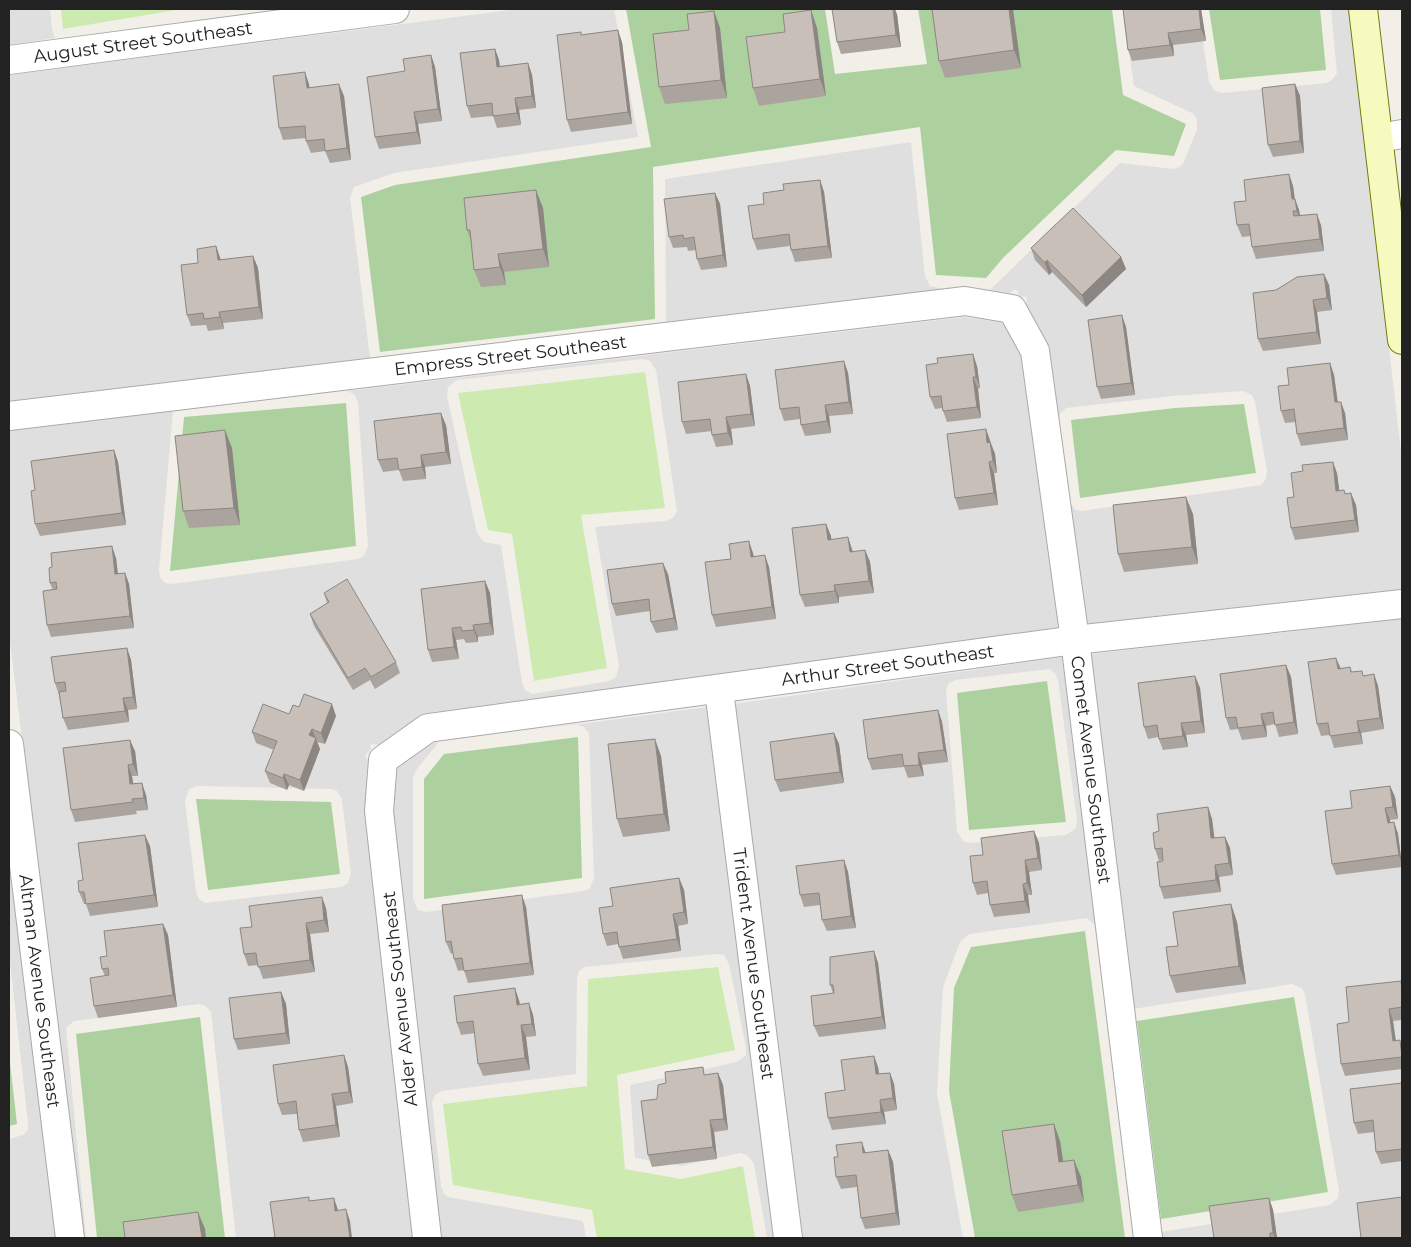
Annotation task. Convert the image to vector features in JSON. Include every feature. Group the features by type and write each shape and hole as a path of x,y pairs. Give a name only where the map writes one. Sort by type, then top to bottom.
{"street":[{"name":"August Street Southeast","path":"9,60 237,19 395,9"},
{"path":"1363,9 1391,136 1402,340"},
{"name":"Empress Street Southeast","path":"9,416 966,301 1012,309"},
{"name":"Comet Avenue Southeast","path":"1012,309 1035,351 1075,640 1148,1238"},
{"name":"Arthur Street Southeast","path":"383,760 428,728 719,690 1075,640 1402,604"},
{"name":"Trident Avenue Southeast","path":"719,690 788,1238"},
{"name":"Altman Avenue Southeast","path":"9,744 70,1238"},
{"name":"Alder Avenue Southeast","path":"383,760 379,811 427,1238"}],"shaded area":[{"path":"9,9 50,9 52,30 55,38 9,45"},
{"path":"517,9 614,9 638,137 394,173 354,187 350,198 370,358 9,401 9,75"},
{"path":"1123,9 1198,9 1209,82 1215,91 1222,93 1327,83 1337,73 1331,9 1350,9 1402,460 1402,589 1086,624 1070,502 1075,510 1082,511 1261,485 1266,479 1267,471 1255,402 1252,395 1243,391 1173,396 1066,408 1060,414 1059,422 1066,473 1047,343 1026,306 1027,297 1020,296 1016,289 1009,293 990,290 1120,163 1173,169 1180,167 1184,162 1197,129 1197,120 1194,114 1134,86"},
{"path":"911,142 925,276 930,286 944,289 666,322 665,179"},
{"path":"965,317 1004,323 1022,356 1060,627 426,713 380,745 371,744 370,751 365,755 369,764 414,1238 236,1238 211,1012 206,1006 199,1004 74,1021 66,1028 86,1238 83,1238 9,633 9,431 173,411 159,570 160,577 165,583 172,584 358,559 364,556 368,546 358,403 355,395 348,391","holes":["643,359 650,361 656,370 677,511 673,518 666,521 595,527 619,666 616,677 609,681 532,694 525,690 522,683 501,545 484,542 477,533 447,396 448,387 457,380","196,786 331,789 337,791 342,800 351,873 348,883 341,887 205,903 199,899 196,892 185,801 189,789"]},
{"path":"1402,619 1402,1238 1162,1238 1161,1232 1330,1205 1338,1198 1339,1190 1305,995 1302,988 1292,984 1133,1009 1090,654"},
{"path":"1063,657 1098,944 1095,925 1087,918 969,934 960,942 943,987 937,1093 963,1238 801,1238 734,704","holes":["1049,669 1055,673 1058,680 1077,820 1076,828 1066,835 970,843 963,841 957,831 946,689 949,683 956,680"]},
{"path":"707,707 774,1238 767,1238 754,1164 747,1155 740,1153 681,1166 635,1158 630,1085 737,1062 746,1055 729,964 724,955 717,954 584,967 579,971 577,978 576,1074 442,1091 435,1095 432,1102 441,1186 444,1194 448,1197 583,1221 586,1238 441,1238 393,811 396,769 433,743 439,742 416,770 413,778 413,899 418,910 426,912 584,891 590,888 594,878 589,733 584,727 577,724"},
{"path":"9,852 56,1238 9,1238 9,1139 23,1135 28,1130 28,1123 9,953"}],"green space":[{"path":"61,9 182,9 63,29"},
{"path":"626,9 825,9 835,74 927,64 918,9 1112,9 1123,95 1186,124 1174,156 1116,150 1003,258 986,278 936,275 920,127 653,167 655,319 380,352 361,197 395,185 651,147"},
{"path":"1209,9 1320,9 1326,70 1220,80"},
{"path":"645,372 665,508 581,515 607,668 534,681 512,534 488,530 458,393"},
{"path":"346,403 356,546 170,571 184,417"},
{"path":"1244,404 1256,473 1080,498 1071,420 1175,408"},
{"path":"1047,681 1066,822 969,830 957,693"},
{"path":"578,737 582,878 424,899 424,779 444,754"},
{"path":"196,799 331,802 340,874 208,890"},
{"path":"1085,931 1125,1238 975,1238 949,1091 954,988 971,947"},
{"path":"718,967 735,1050 617,1075 625,1169 681,1179 743,1166 755,1238 597,1238 592,1210 453,1185 443,1104 587,1086 588,979"},
{"path":"1294,997 1328,1192 1161,1219 1137,1021"},
{"path":"200,1017 225,1238 97,1238 76,1034"},
{"path":"9,1054 17,1124 9,1126"}],"building":[{"path":"832,9 893,9 896,35 837,42"},
{"path":"932,9 1009,9 1014,50 939,61"},
{"path":"1123,9 1199,9 1201,29 1168,33 1170,45 1128,50"},
{"path":"811,10 820,79 753,88 746,37 785,32 783,14"},
{"path":"714,11 721,80 659,87 653,34 689,30 687,14"},
{"path":"618,30 628,112 567,120 557,35 581,32 581,35"},
{"path":"495,49 497,67 528,63 532,96 515,98 517,113 493,116 492,103 467,106 460,53"},
{"path":"431,55 438,109 414,112 417,132 375,137 367,77 405,71 403,59"},
{"path":"305,72 307,88 339,84 347,148 325,151 324,139 306,141 305,126 279,128 273,76"},
{"path":"1295,84 1300,141 1268,145 1262,88"},
{"path":"1289,174 1292,199 1295,199 1297,211 1293,211 1294,216 1317,214 1320,239 1252,247 1249,224 1237,225 1234,202 1246,201 1244,180"},
{"path":"820,180 828,246 791,250 789,234 753,239 748,206 764,204 763,193 784,190 783,184"},
{"path":"536,190 543,249 498,254 500,267 474,270 470,230 467,230 464,198"},
{"path":"715,193 723,255 697,259 694,237 684,239 683,235 669,237 664,199"},
{"path":"1073,208 1121,257 1082,295 1047,260 1045,263 1031,248"},
{"path":"216,246 218,260 253,256 259,307 219,312 220,317 204,319 203,313 187,315 181,265 198,263 197,249"},
{"path":"1324,274 1327,298 1313,300 1317,332 1258,339 1253,293 1276,290 1297,277"},
{"path":"1122,315 1131,383 1097,387 1088,320"},
{"path":"973,354 976,377 973,377 977,407 943,411 941,396 930,397 926,365 938,363 937,358"},
{"path":"844,361 849,402 825,405 827,421 801,425 799,407 780,409 775,370"},
{"path":"1330,363 1335,402 1341,402 1344,428 1297,434 1294,409 1281,411 1278,386 1289,385 1287,368"},
{"path":"746,374 751,414 726,417 728,433 712,435 710,419 682,422 678,382"},
{"path":"441,413 446,452 421,455 422,467 399,470 397,458 378,460 374,421"},
{"path":"986,429 987,443 990,442 993,461 989,462 994,493 955,498 947,434"},
{"path":"225,430 234,508 183,511 175,436"},
{"path":"114,450 122,513 35,524 31,491 35,490 31,461"},
{"path":"1333,462 1336,491 1344,490 1345,494 1351,493 1355,520 1291,528 1287,498 1294,497 1291,473 1303,471 1302,465"},
{"path":"1186,497 1192,547 1118,554 1113,505"},
{"path":"826,524 828,540 848,537 850,552 865,550 869,581 834,585 835,591 800,595 792,528"},
{"path":"749,541 751,557 765,555 772,607 712,615 705,562 731,559 729,544"},
{"path":"112,546 115,574 125,573 130,616 47,625 43,591 57,589 56,582 50,583 51,553"},
{"path":"663,563 674,618 651,622 649,599 612,604 607,570"},
{"path":"347,579 396,662 371,677 365,668 348,678 310,614 329,602 324,593"},
{"path":"485,581 490,623 473,625 474,630 462,631 461,627 452,628 454,647 428,650 421,589"},
{"path":"127,648 133,697 123,698 125,711 63,718 59,692 66,691 65,682 55,683 51,657"},
{"path":"1336,658 1338,669 1350,667 1351,672 1362,671 1363,676 1374,674 1380,718 1357,721 1359,732 1330,736 1328,723 1317,724 1308,662"},
{"path":"1286,665 1294,722 1275,725 1273,712 1261,714 1263,725 1238,728 1236,717 1226,718 1220,674"},
{"path":"1195,676 1201,721 1181,723 1183,736 1159,739 1157,725 1144,727 1138,683"},
{"path":"304,694 332,704 321,733 312,729 309,735 316,738 300,780 284,774 283,778 265,771 277,741 252,732 263,704 289,714 293,705 299,707"},
{"path":"938,710 944,750 918,753 919,765 904,766 902,754 868,759 863,720"},
{"path":"834,733 840,772 775,780 770,742"},
{"path":"655,739 664,814 617,819 608,744"},
{"path":"130,740 133,764 128,765 130,784 142,783 144,798 132,799 133,802 71,810 63,748"},
{"path":"1390,786 1393,807 1385,808 1388,823 1394,822 1399,855 1332,864 1325,811 1352,808 1350,791"},
{"path":"1208,807 1211,838 1225,837 1229,863 1215,865 1216,880 1160,887 1157,862 1163,861 1162,848 1155,849 1153,833 1159,831 1157,814"},
{"path":"1034,831 1038,858 1025,860 1027,883 1023,884 1025,901 990,905 987,881 973,883 970,856 983,855 981,838"},
{"path":"145,835 154,895 86,904 84,892 79,892 78,881 83,880 78,843"},
{"path":"844,860 851,916 822,920 819,893 800,895 796,866"},
{"path":"679,878 684,912 673,914 677,939 619,947 617,932 603,934 599,908 613,906 610,888"},
{"path":"522,895 530,963 464,971 462,958 454,959 451,941 446,942 442,905"},
{"path":"322,897 324,920 306,923 310,960 258,967 256,953 244,954 240,928 252,927 249,906"},
{"path":"1231,904 1239,966 1170,976 1166,947 1178,946 1173,912"},
{"path":"163,924 173,995 94,1006 90,978 109,975 108,968 102,969 100,957 107,956 104,931"},
{"path":"874,951 882,1017 814,1026 811,996 834,993 833,985 830,985 830,957"},
{"path":"1401,981 1402,1007 1389,1009 1393,1041 1400,1040 1402,1057 1341,1064 1337,1024 1349,1022 1346,987"},
{"path":"515,988 517,1005 529,1003 532,1024 521,1025 525,1058 478,1064 473,1021 457,1023 454,996"},
{"path":"281,992 286,1033 234,1039 229,998"},
{"path":"344,1055 349,1092 332,1094 336,1125 299,1130 296,1101 278,1104 273,1065"},
{"path":"874,1056 876,1074 890,1073 893,1098 880,1100 881,1112 828,1118 825,1093 845,1090 841,1060"},
{"path":"703,1067 704,1075 718,1073 724,1119 710,1120 713,1147 648,1155 641,1101 657,1099 658,1085 666,1083 665,1072"},
{"path":"1402,1083 1402,1149 1376,1152 1373,1120 1354,1123 1350,1089"},
{"path":"1054,1124 1059,1162 1074,1160 1078,1185 1012,1195 1002,1131"},
{"path":"862,1142 863,1153 888,1150 896,1213 861,1218 856,1175 836,1177 834,1157 838,1157 836,1145"},
{"path":"309,1197 309,1201 334,1198 335,1211 346,1209 350,1238 275,1238 270,1202"},
{"path":"1402,1197 1402,1238 1361,1238 1357,1203"},
{"path":"1269,1198 1273,1233 1270,1233 1270,1238 1214,1238 1209,1206"},
{"path":"198,1212 202,1238 125,1238 123,1222"}]}
